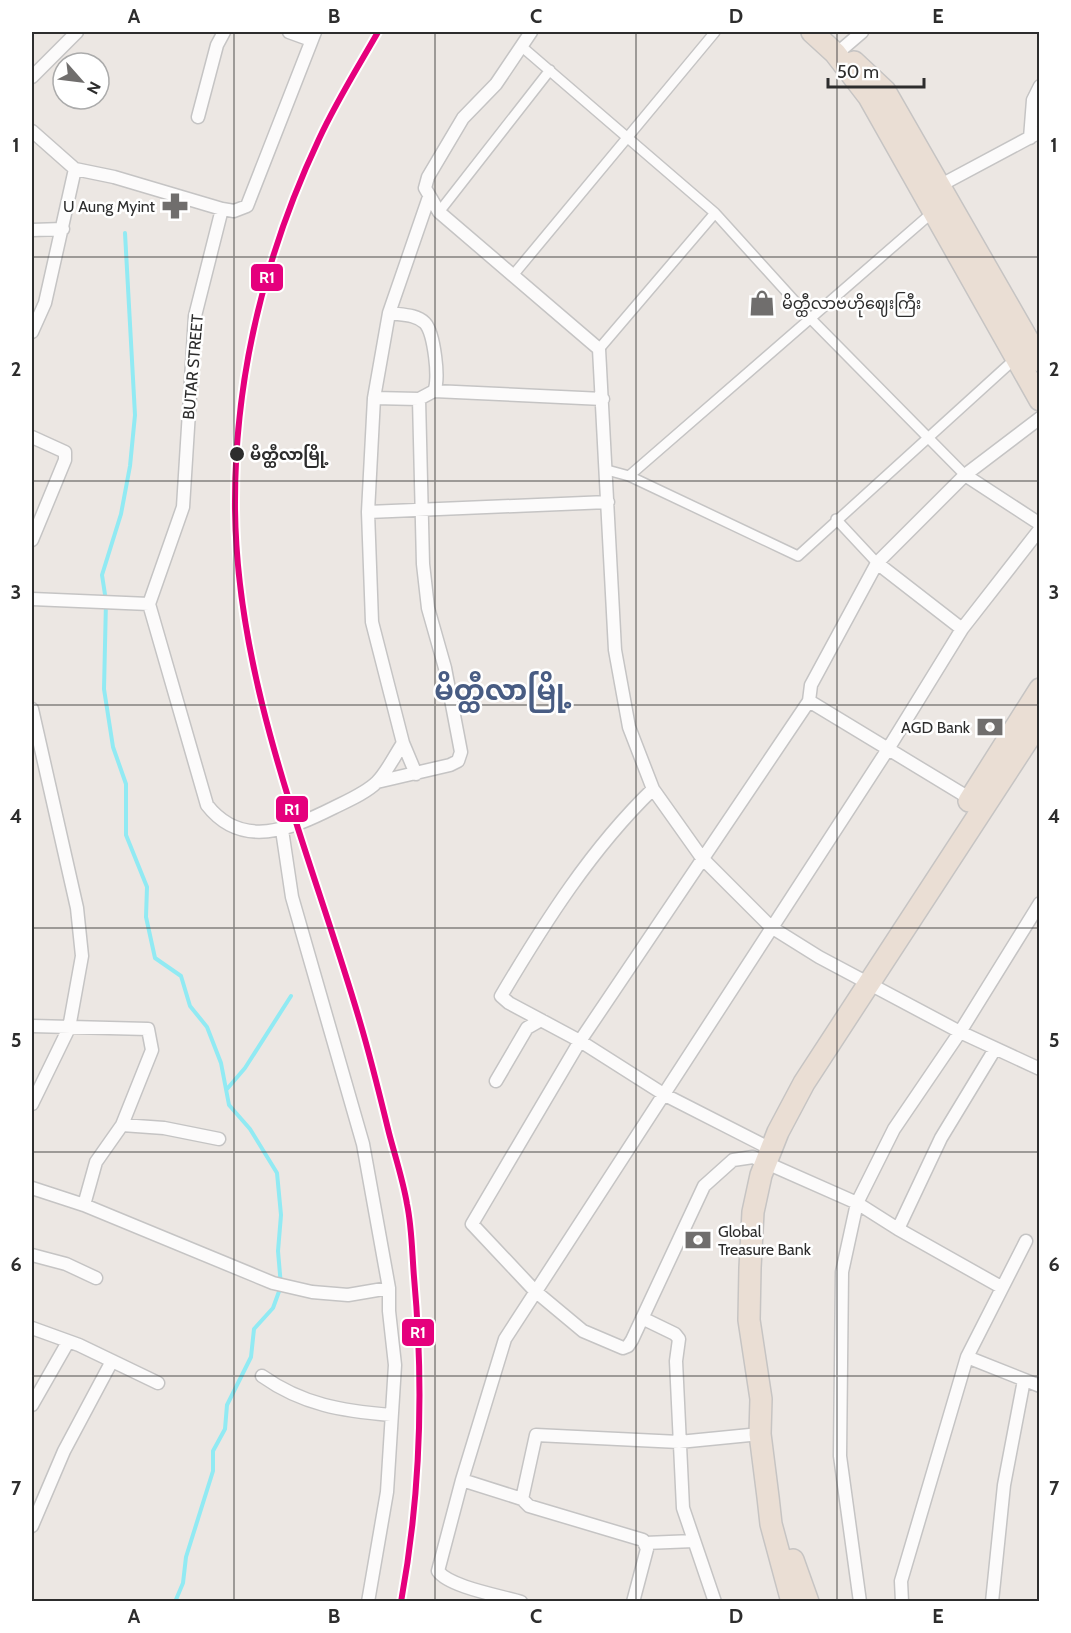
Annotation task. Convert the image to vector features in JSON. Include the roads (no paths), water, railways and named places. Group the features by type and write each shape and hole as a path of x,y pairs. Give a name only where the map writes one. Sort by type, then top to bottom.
{"highway":[{"path":"812,32 835,53 869,97 1040,400"},
{"path":"825,32 885,91 1040,361"},
{"path":"792,1602 771,1524 760,1434 761,1399 749,1320 753,1212 762,1153 863,979 977,803 1040,689"},
{"path":"977,803 1040,721"},
{"path":"761,1399 773,1434 791,1553 808,1602"}],"street":[{"path":"32,77 77,32"},
{"path":"198,117 217,45 224,32"},
{"path":"32,131 75,169 114,177 222,209 234,211 247,206 313,36 289,32"},
{"path":"531,32 496,84 463,118 428,177 425,188 439,212 599,350 615,650 628,727 652,789 702,858 771,927 819,957 960,1032 1040,1069"},
{"path":"513,274 715,32"},
{"path":"841,50 862,32"},
{"path":"521,46 629,137 714,213 811,319 965,475 1040,524"},
{"path":"439,212 550,70"},
{"path":"939,186 1035,135 1033,100 1040,86"},
{"path":"32,332 45,303 75,169"},
{"path":"416,774 403,743 372,622 368,512 374,398 389,314 429,197"},
{"name":"BUTAR STREET","path":"149,604 183,507 195,316 222,209"},
{"path":"629,476 934,211"},
{"path":"599,350 714,213"},
{"path":"32,230 63,229"},
{"path":"389,314 418,318 426,324 431,336 435,361 437,384 434,391"},
{"path":"607,470 629,476 798,556 836,519 1017,357"},
{"path":"374,398 420,399 434,391 603,399"},
{"path":"32,599 149,604 207,805 214,813 237,828 269,832 297,826 377,782 450,765 458,760 461,752 445,668 428,608 423,564 424,509 420,399"},
{"path":"762,1153 733,1160 704,1186 632,1340 628,1346 622,1348 583,1331 535,1292 472,1224 580,1041 809,701 812,685 877,563 965,475 1040,418"},
{"path":"32,437 65,452 65,460 32,540"},
{"path":"368,512 608,501"},
{"path":"836,519 877,563 962,629"},
{"path":"521,1602 454,1582 442,1577 438,1571 462,1480 505,1339 888,749 962,629 1040,529"},
{"path":"809,701 977,803"},
{"path":"32,709 77,908 82,956 69,1028 32,1104"},
{"path":"377,782 403,743"},
{"path":"652,789 620,820 581,872 535,939 501,996 508,1003 580,1041 762,1153 857,1203 1001,1287"},
{"path":"282,830 292,897 363,1144 389,1288 388,1311 395,1365 387,1492 368,1602"},
{"path":"860,1602 840,1456 839,1385 842,1272 857,1203 894,1129 960,1032 1040,903"},
{"path":"496,1081 527,1028 541,1020"},
{"path":"32,1026 148,1029 152,1050 122,1125 96,1162 84,1205"},
{"path":"898,1229 941,1138 994,1049"},
{"path":"122,1125 164,1128 219,1139"},
{"path":"32,1188 84,1205 273,1283 312,1292 348,1295 389,1288"},
{"path":"902,1602 901,1581 967,1357 1026,1241"},
{"path":"32,1255 66,1264 96,1278"},
{"path":"642,1318 675,1334 679,1339 676,1360 683,1508 715,1602"},
{"path":"32,1328 158,1383"},
{"path":"32,1405 68,1342"},
{"path":"967,1357 1040,1386"},
{"path":"32,1526 64,1451 112,1361"},
{"path":"262,1376 283,1391 310,1402 341,1411 391,1415"},
{"path":"992,1602 1004,1485 1024,1380"},
{"path":"522,1499 536,1435 679,1442 760,1434"},
{"path":"462,1480 522,1499 529,1506 643,1540 647,1549 633,1602"},
{"path":"645,1543 694,1541"}],"waterway":[{"path":"125,233 135,415 130,466 121,514 102,575 106,601 104,689 113,747 126,784 126,835 147,887 146,917 155,958 181,976 190,1006 207,1027 221,1063 229,1105 250,1129 277,1173 281,1215 278,1251 281,1286 273,1308 254,1329 251,1357 227,1405 225,1429 213,1451 213,1471 186,1557 183,1583 175,1602"},
{"path":"227,1089 245,1068 291,996"}],"place":[{"name":"U Aung Myint","path":"175,206"},
{"name":"မိတ္ထီလာဗဟိုဈေးကြီး","path":"762,303"},
{"name":"မိတ္ထီလာမြို့","path":"237,454"},
{"name":"AGD Bank","path":"990,727"},
{"name":"Global Treasure Bank","path":"698,1240"}],"district":[{"name":"မိတ္ထီလာမြို့","path":"503,690"}]}
